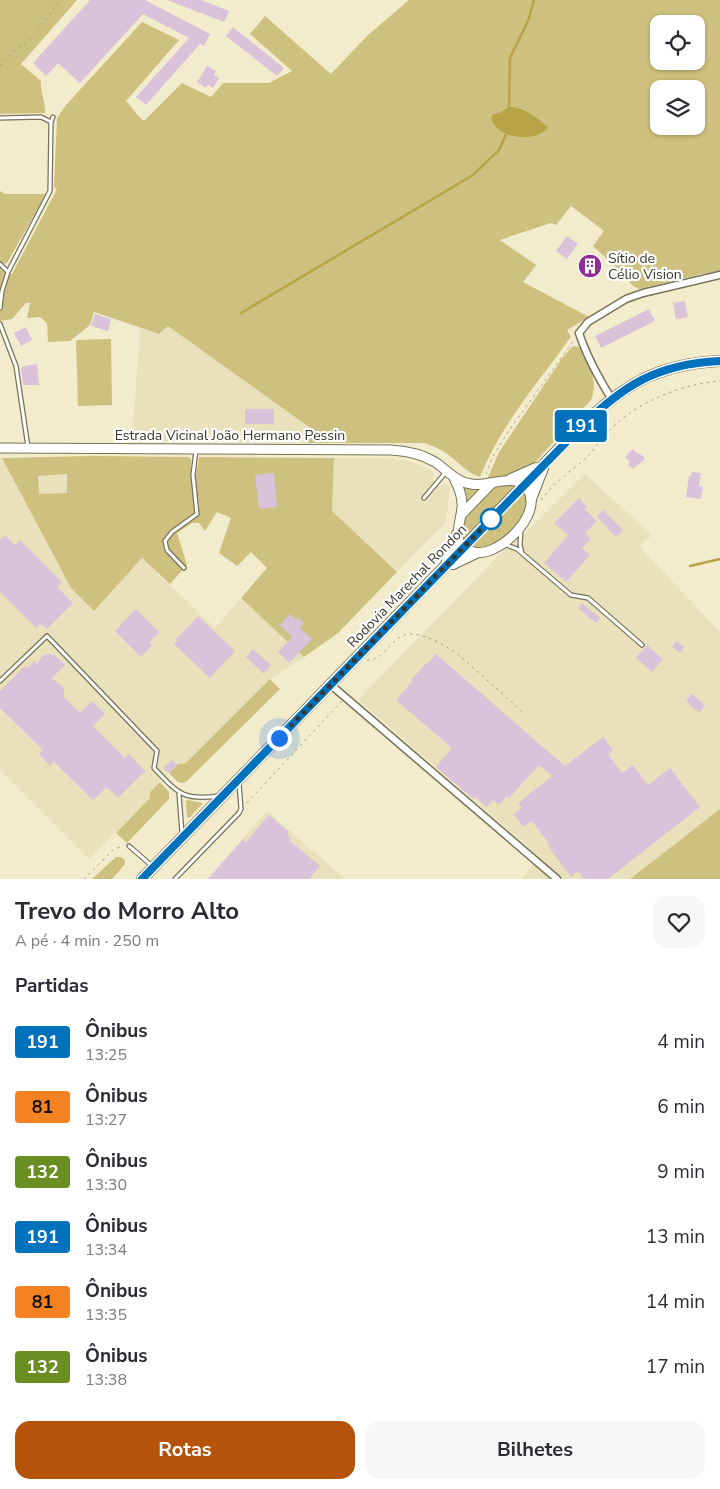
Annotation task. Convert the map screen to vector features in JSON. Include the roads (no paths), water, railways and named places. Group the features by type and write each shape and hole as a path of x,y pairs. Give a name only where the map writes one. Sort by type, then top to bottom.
{"main road":[{"name":"Rodovia Marechal Rondon","path":"142,879 545,463 611,398 632,385 666,370 690,364 720,361"},
{"name":"Estrada Vicinal João Hermano Pessin","path":"0,448 391,450 424,456 450,474 471,484 488,484"},
{"path":"461,516 488,484 511,480 545,463"},
{"path":"443,569 476,553 491,551 504,543 522,525 529,512 545,463"},
{"path":"443,569 458,534 461,516 462,497 450,474"},
{"path":"511,480 524,485 532,499"},
{"path":"458,534 461,544 476,553"}],"street":[{"path":"611,398 593,369 579,333 588,322 626,299 720,275"},
{"path":"331,685 555,878"}],"lane":[{"path":"0,118 41,117 51,122"},
{"path":"0,308 2,291 8,272 50,191 51,122 53,117"},
{"path":"0,264 8,272"},
{"path":"0,324 17,371 28,448"},
{"path":"184,568 167,550 165,541 172,532 197,514 193,475 196,450"},
{"path":"424,498 450,474"},
{"path":"522,525 520,545 522,554"},
{"path":"504,543 512,546 571,595 588,598 642,645"},
{"path":"0,681 47,636 157,751 154,768 179,794 197,797 223,795"},
{"path":"175,879 239,813 241,809 239,780"},
{"path":"179,794 182,838"},
{"path":"129,846 154,867"}],"waterway":[{"path":"509,110 510,58 528,21 534,0"},
{"path":"241,313 473,175 499,150 507,132"},
{"path":"690,566 720,559"}],"place":[{"name":"Sítio de Célio Vision","path":"590,266"}]}
